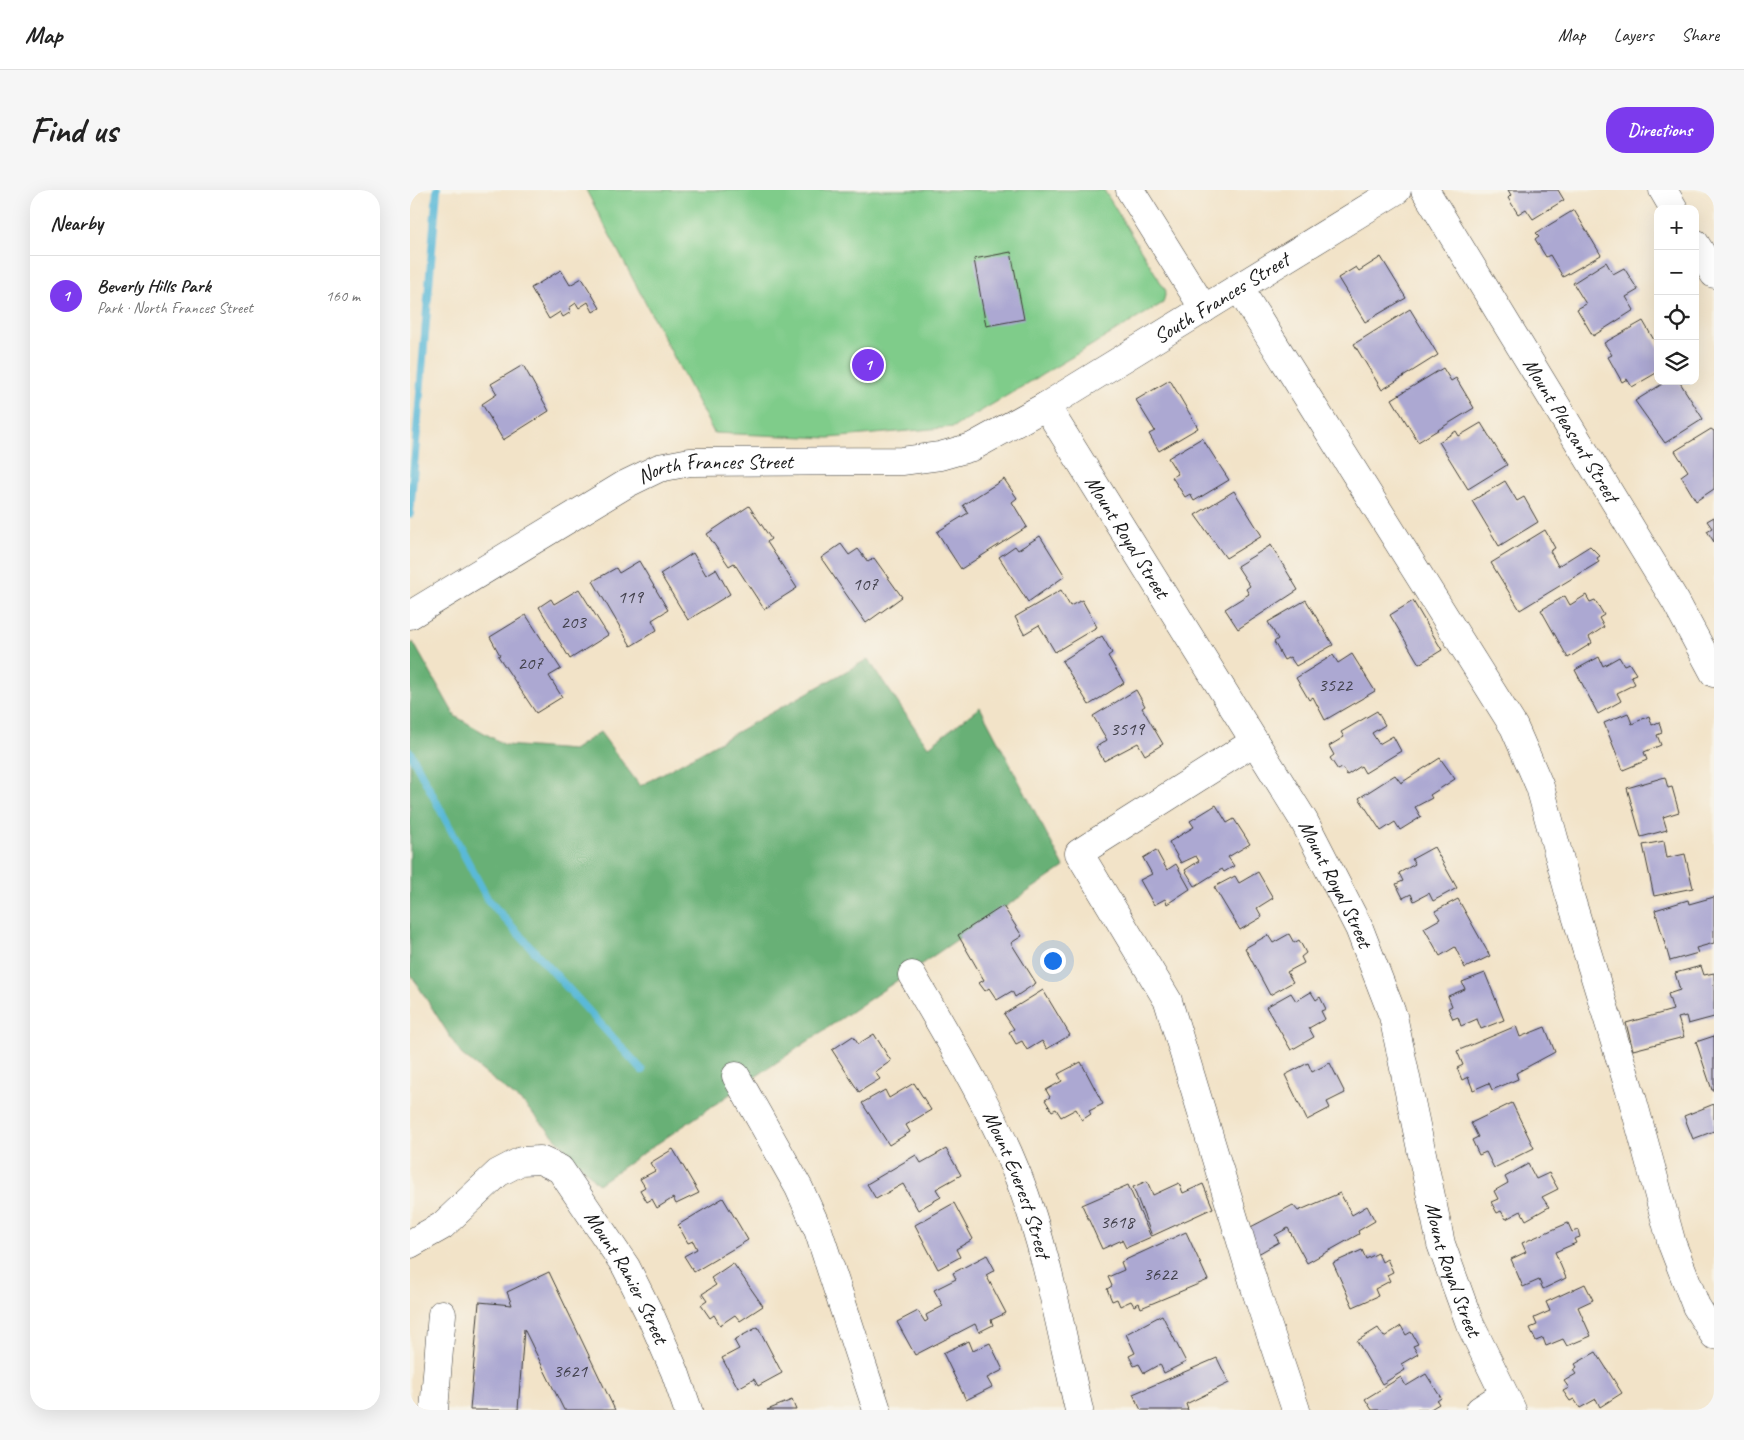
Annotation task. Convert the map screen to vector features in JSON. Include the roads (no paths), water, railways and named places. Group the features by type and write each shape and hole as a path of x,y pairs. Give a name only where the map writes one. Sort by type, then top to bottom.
{"street":[{"path":"1130,190 1204,309"},
{"name":"South Frances Street","path":"1046,406 1396,190"},
{"name":"Mount Pleasant Street","path":"1425,190 1676,602 1714,673"},
{"path":"1663,190 1672,205"},
{"path":"1699,250 1714,274"},
{"path":"1239,288 1514,727 1540,787 1569,893 1633,1101 1672,1244 1696,1306 1714,1335"},
{"name":"North Frances Street","path":"410,615 626,484 659,468 690,462 902,461 940,456 972,447 1046,406"},
{"name":"Mount Royal Street","path":"1046,406 1304,822 1359,928 1393,1016 1441,1244 1470,1324 1508,1402"},
{"path":"1254,742 1079,853 1168,1001 1257,1294 1296,1410"},
{"name":"Mount Everest Street","path":"912,975 987,1105 1019,1177 1039,1241 1079,1410"},
{"path":"736,1076 799,1188 818,1230 877,1410"},
{"name":"Mount Ranier Street","path":"410,1244 442,1226 498,1173 520,1161 540,1160 560,1169 626,1267 652,1319 675,1372 688,1410"},
{"path":"434,1410 442,1314"},
{"path":"1480,1410 1508,1402"}],"waterway":[{"path":"410,514 437,190"},
{"path":"410,752 488,900 642,1070"}],"place":[{"name":"Beverly Hills Park","path":"868,365"}]}
